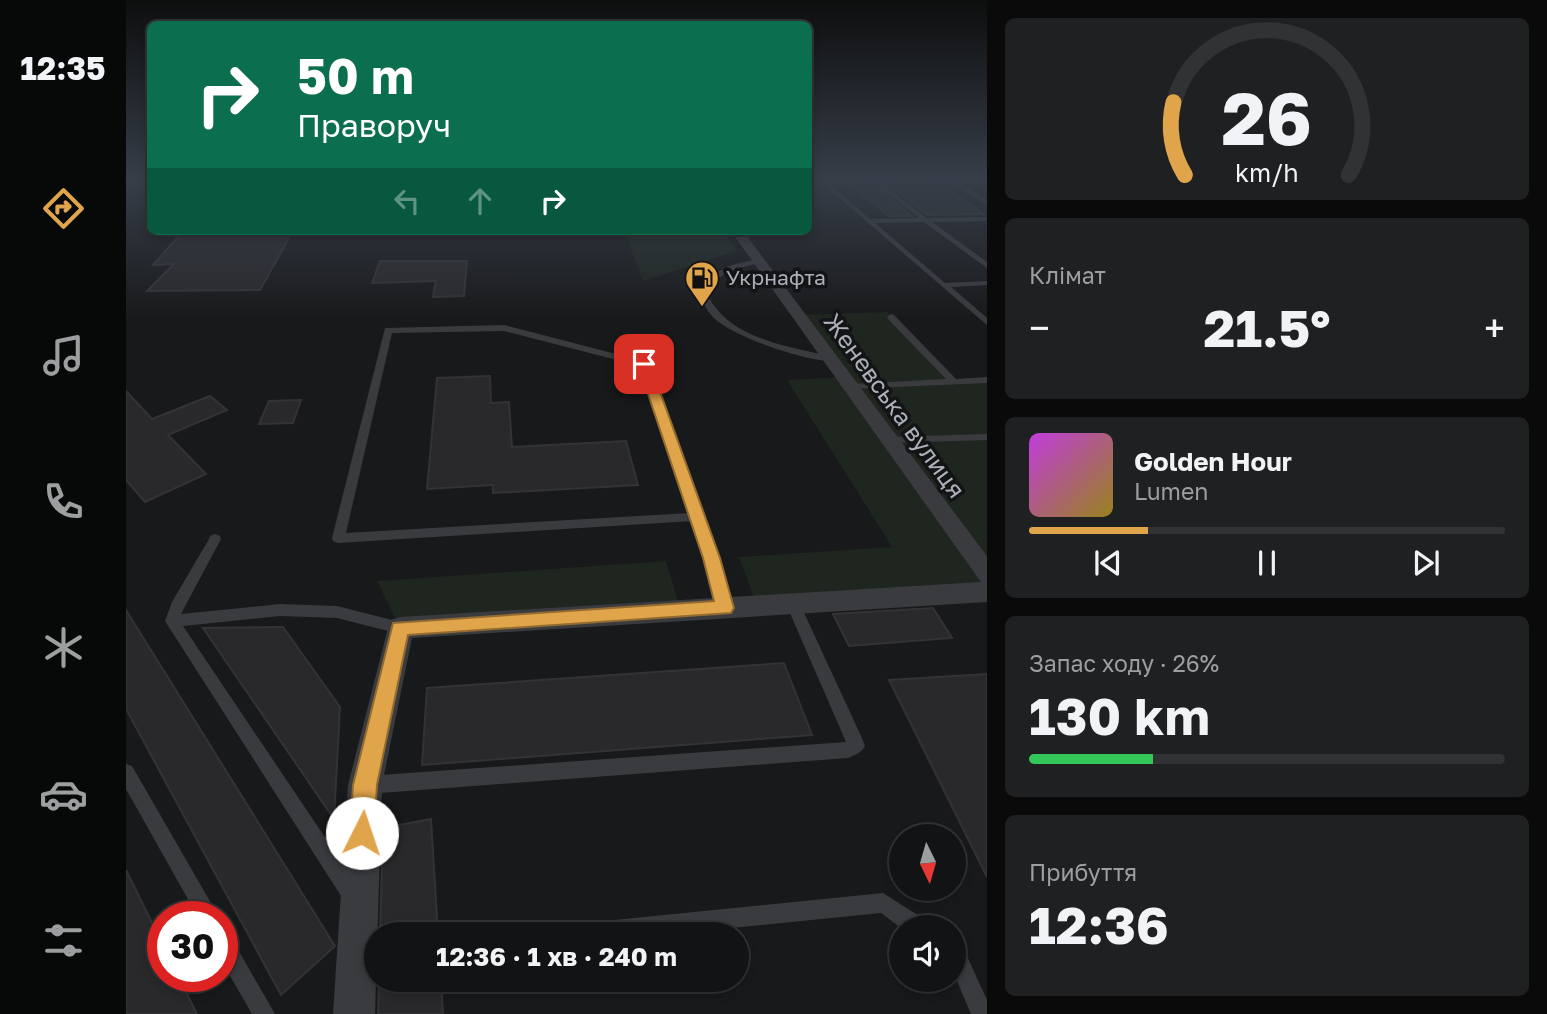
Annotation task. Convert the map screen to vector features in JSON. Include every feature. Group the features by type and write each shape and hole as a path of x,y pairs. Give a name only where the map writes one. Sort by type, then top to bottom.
{"street":[{"name":"Женевська вулиця","path":"740,235 987,575"},
{"path":"354,1014 365,785 400,628 987,592"}],"lane":[{"path":"874,225 987,322"},
{"path":"933,225 987,266"},
{"path":"758,261 717,274 709,280 704,296 714,314 751,335 782,347 830,359"},
{"path":"943,285 987,283"},
{"path":"891,317 954,382"},
{"path":"697,517 338,538 388,330 504,328 644,364 697,517 725,608"},
{"path":"850,387 987,380"},
{"path":"889,440 987,437"},
{"path":"172,621 177,606 215,539"},
{"path":"365,785 848,750 856,746 853,736 793,604"},
{"path":"172,621 280,610 337,612 400,628"},
{"path":"172,621 358,904"},
{"path":"126,772 200,901"},
{"path":"694,922 883,903 901,915"},
{"path":"238,969 264,1014"},
{"path":"966,977 982,1014"}],"shaded area":[{"path":"625,235 726,235 737,251 643,281"},
{"path":"887,312 954,382 987,380 987,592 757,606 739,557 892,547 787,380 842,377 798,315"},
{"path":"666,561 681,611 400,628 377,581"}],"building":[{"path":"179,235 291,235 260,290 147,291 174,264 153,265"},
{"path":"380,261 467,261 464,296 433,297 436,281 372,283"},
{"path":"490,376 491,403 509,402 512,447 626,441 638,485 493,493 493,485 427,489 437,378"},
{"path":"126,391 152,419 210,396 227,410 168,435 206,474 145,502 126,480"},
{"path":"301,400 293,423 259,424 269,401"},
{"path":"933,608 952,638 849,646 833,614"},
{"path":"126,610 335,946 281,995 238,916 238,901 230,901 126,709"},
{"path":"283,627 340,707 334,819 203,628"},
{"path":"784,663 812,735 422,765 427,688"},
{"path":"987,674 987,877 966,835 966,824 961,824 889,680"},
{"path":"431,819 437,922 380,922 383,828"},
{"path":"126,870 147,913 147,992 186,992 197,1014 126,1014"},
{"path":"379,992 442,992 443,1014 378,1014"}],"place":[{"name":"Укрнафта","path":"702,308"}],"route":[{"path":"362,833 365,785 400,628 725,608 712,558 644,364"}]}
